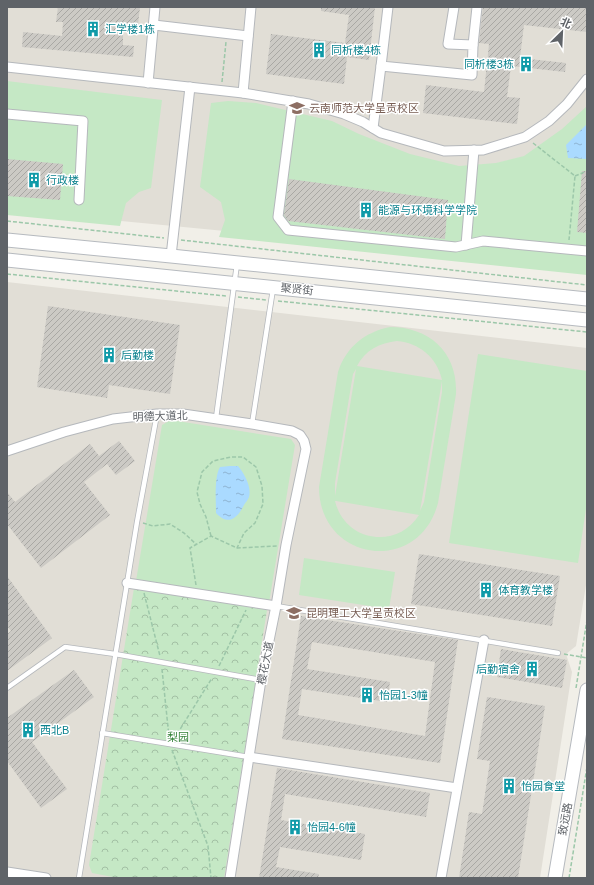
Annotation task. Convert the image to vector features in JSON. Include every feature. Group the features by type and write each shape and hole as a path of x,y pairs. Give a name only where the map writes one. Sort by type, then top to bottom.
{"main road":[{"name":"聚贤街","path":"7,240 587,299"},
{"name":"聚贤街","path":"7,260 587,320"},
{"name":"致远路","path":"555,878 587,690"}],"street":[{"path":"148,83 155,7"},
{"path":"243,93 250,7"},
{"path":"373,128 388,7"},
{"path":"454,7 448,44 472,45"},
{"path":"381,66 472,75 472,45 477,7"},
{"path":"154,25 248,36"},
{"path":"7,67 221,90 309,104 344,114 381,133 444,151 483,150 526,137 549,121 567,104 587,79"},
{"path":"171,256 190,87"},
{"path":"293,101 278,218 288,230 456,247 483,241 587,251"},
{"path":"7,114 84,121 79,200"},
{"path":"466,245 474,150"},
{"name":"明德大道北","path":"7,451 64,432 113,419 157,414 182,414 216,418 292,431 300,435 304,441 306,449"},
{"name":"樱花大道","path":"230,878 261,680 276,606 286,545 306,449"},
{"path":"127,583 276,606"},
{"path":"440,878 484,640"},
{"path":"249,757 457,788"},
{"path":"7,872 46,878"}],"lane":[{"path":"216,418 237,263"},
{"path":"252,424 273,287"},
{"path":"79,878 137,522 157,414"},
{"path":"276,606 558,653"},
{"path":"7,688 65,647 115,654 261,680"},
{"path":"102,734 249,757"}],"path":[{"path":"221,90 227,34"},
{"path":"526,137 575,176"},
{"path":"575,176 587,171"},
{"path":"568,249 575,176"},
{"path":"7,221 587,285"},
{"path":"7,274 587,332"},
{"path":"211,536 197,492 202,472 213,461 231,457 243,457 256,467 262,486 264,504 255,523 244,534 237,548"},
{"path":"137,522 153,526 170,524 184,533 196,544"},
{"path":"211,536 237,548 286,545"},
{"path":"198,594 190,548 211,536"},
{"path":"142,586 161,662 170,745 208,846 211,878"},
{"path":"558,653 587,658"},
{"path":"569,878 587,767"}],"shaded area":[{"name":"云南师范大学呈贡校区","path":"7,7 587,7 587,266 7,210"},
{"name":"昆明理工大学呈贡校区","path":"7,282 587,348 587,579 576,646 566,654 572,672 540,878 7,878"}],"green space":[{"path":"7,81 162,100 151,188 139,192 126,203 120,226 7,215"},
{"path":"228,101 256,103 332,121 359,134 410,154 459,166 496,163 524,156 562,129 587,106 587,275 219,237 225,220 221,202 200,187 211,103"},
{"path":"390,327 404,328 429,337 439,345 447,355 452,366 456,394 438,503 427,526 411,542 392,550 371,550 352,544 335,531 323,512 319,487 338,372 351,348 365,337 381,329","holes":["397,341 405,342 420,348 436,364 442,380 357,366 360,360 374,348","356,369 335,496 335,483 353,374","442,381 442,392 424,502 420,511","335,501 419,515 409,526 398,533 385,537 360,533 349,525 341,515"]},
{"path":"478,354 587,371 587,502 578,563 449,543"},
{"path":"171,420 291,439 295,445 269,603 136,581 162,425"},
{"path":"304,558 395,572 389,609 299,595"},
{"name":"梨园","path":"134,588 267,610 224,878 118,878 92,873 89,865"}],"water":[{"path":"587,124 587,159 568,158 566,145"},
{"path":"238,466 247,480 250,493 249,498 238,514 232,519 228,520 220,517 216,513 216,489 218,471 220,467"}],"building":[{"name":"汇学楼1栋","path":"58,7 140,7 138,25 123,25 123,45 134,46 133,57 22,47 23,32 62,36 63,22 56,22"},
{"name":"同析楼4栋","path":"321,7 375,7 369,60 347,57 344,84 266,74 271,34 345,43 349,15 321,11"},
{"name":"同析楼3栋","path":"483,7 587,7 587,32 524,25 520,58 566,63 565,72 511,66 507,97 520,98 517,124 423,113 426,85 484,92 489,44 479,43"},
{"name":"行政楼","path":"7,159 63,164 60,200 7,196"},
{"path":"582,171 587,171 587,233 577,232"},
{"name":"能源与环境科学学院","path":"289,179 448,200 445,239 288,221 284,215"},
{"name":"后勤楼","path":"48,306 180,325 170,394 109,385 107,398 37,387"},
{"path":"119,441 135,461 116,475 107,464 84,482 110,515 41,568 7,524 7,492 15,502 90,444 99,456"},
{"name":"体育教学楼","path":"419,554 560,576 552,626 411,604"},
{"path":"7,576 52,638 7,671 7,634 11,631 7,626"},
{"name":"怡园1-3幢","path":"301,616 458,640 440,763 282,739","holes":["312,642 435,662 425,736 298,715 302,689 387,702 390,682 307,669"]},
{"name":"后勤宿舍","path":"501,649 567,660 562,688 497,677"},
{"name":"西北B","path":"74,670 94,697 32,742 67,789 41,808 7,761 7,718"},
{"name":"怡园食堂","path":"487,697 545,706 518,878 459,878 469,812 482,814 490,761 477,759"},
{"name":"怡园4-6幢","path":"277,768 430,793 426,817 285,794 281,820 365,834 361,860 280,847 276,867 319,874 318,878 259,878"}],"place":[{"name":"汇学楼1栋","path":"93,29"},
{"name":"同析楼4栋","path":"319,50"},
{"name":"同析楼3栋","path":"526,64"},
{"name":"云南师范大学呈贡校区","path":"297,108"},
{"name":"行政楼","path":"34,180"},
{"name":"能源与环境科学学院","path":"366,210"},
{"name":"后勤楼","path":"109,355"},
{"name":"体育教学楼","path":"486,590"},
{"name":"昆明理工大学呈贡校区","path":"294,613"},
{"name":"后勤宿舍","path":"532,669"},
{"name":"怡园1-3幢","path":"367,695"},
{"name":"西北B","path":"28,730"},
{"name":"怡园食堂","path":"509,786"},
{"name":"怡园4-6幢","path":"295,827"}]}
